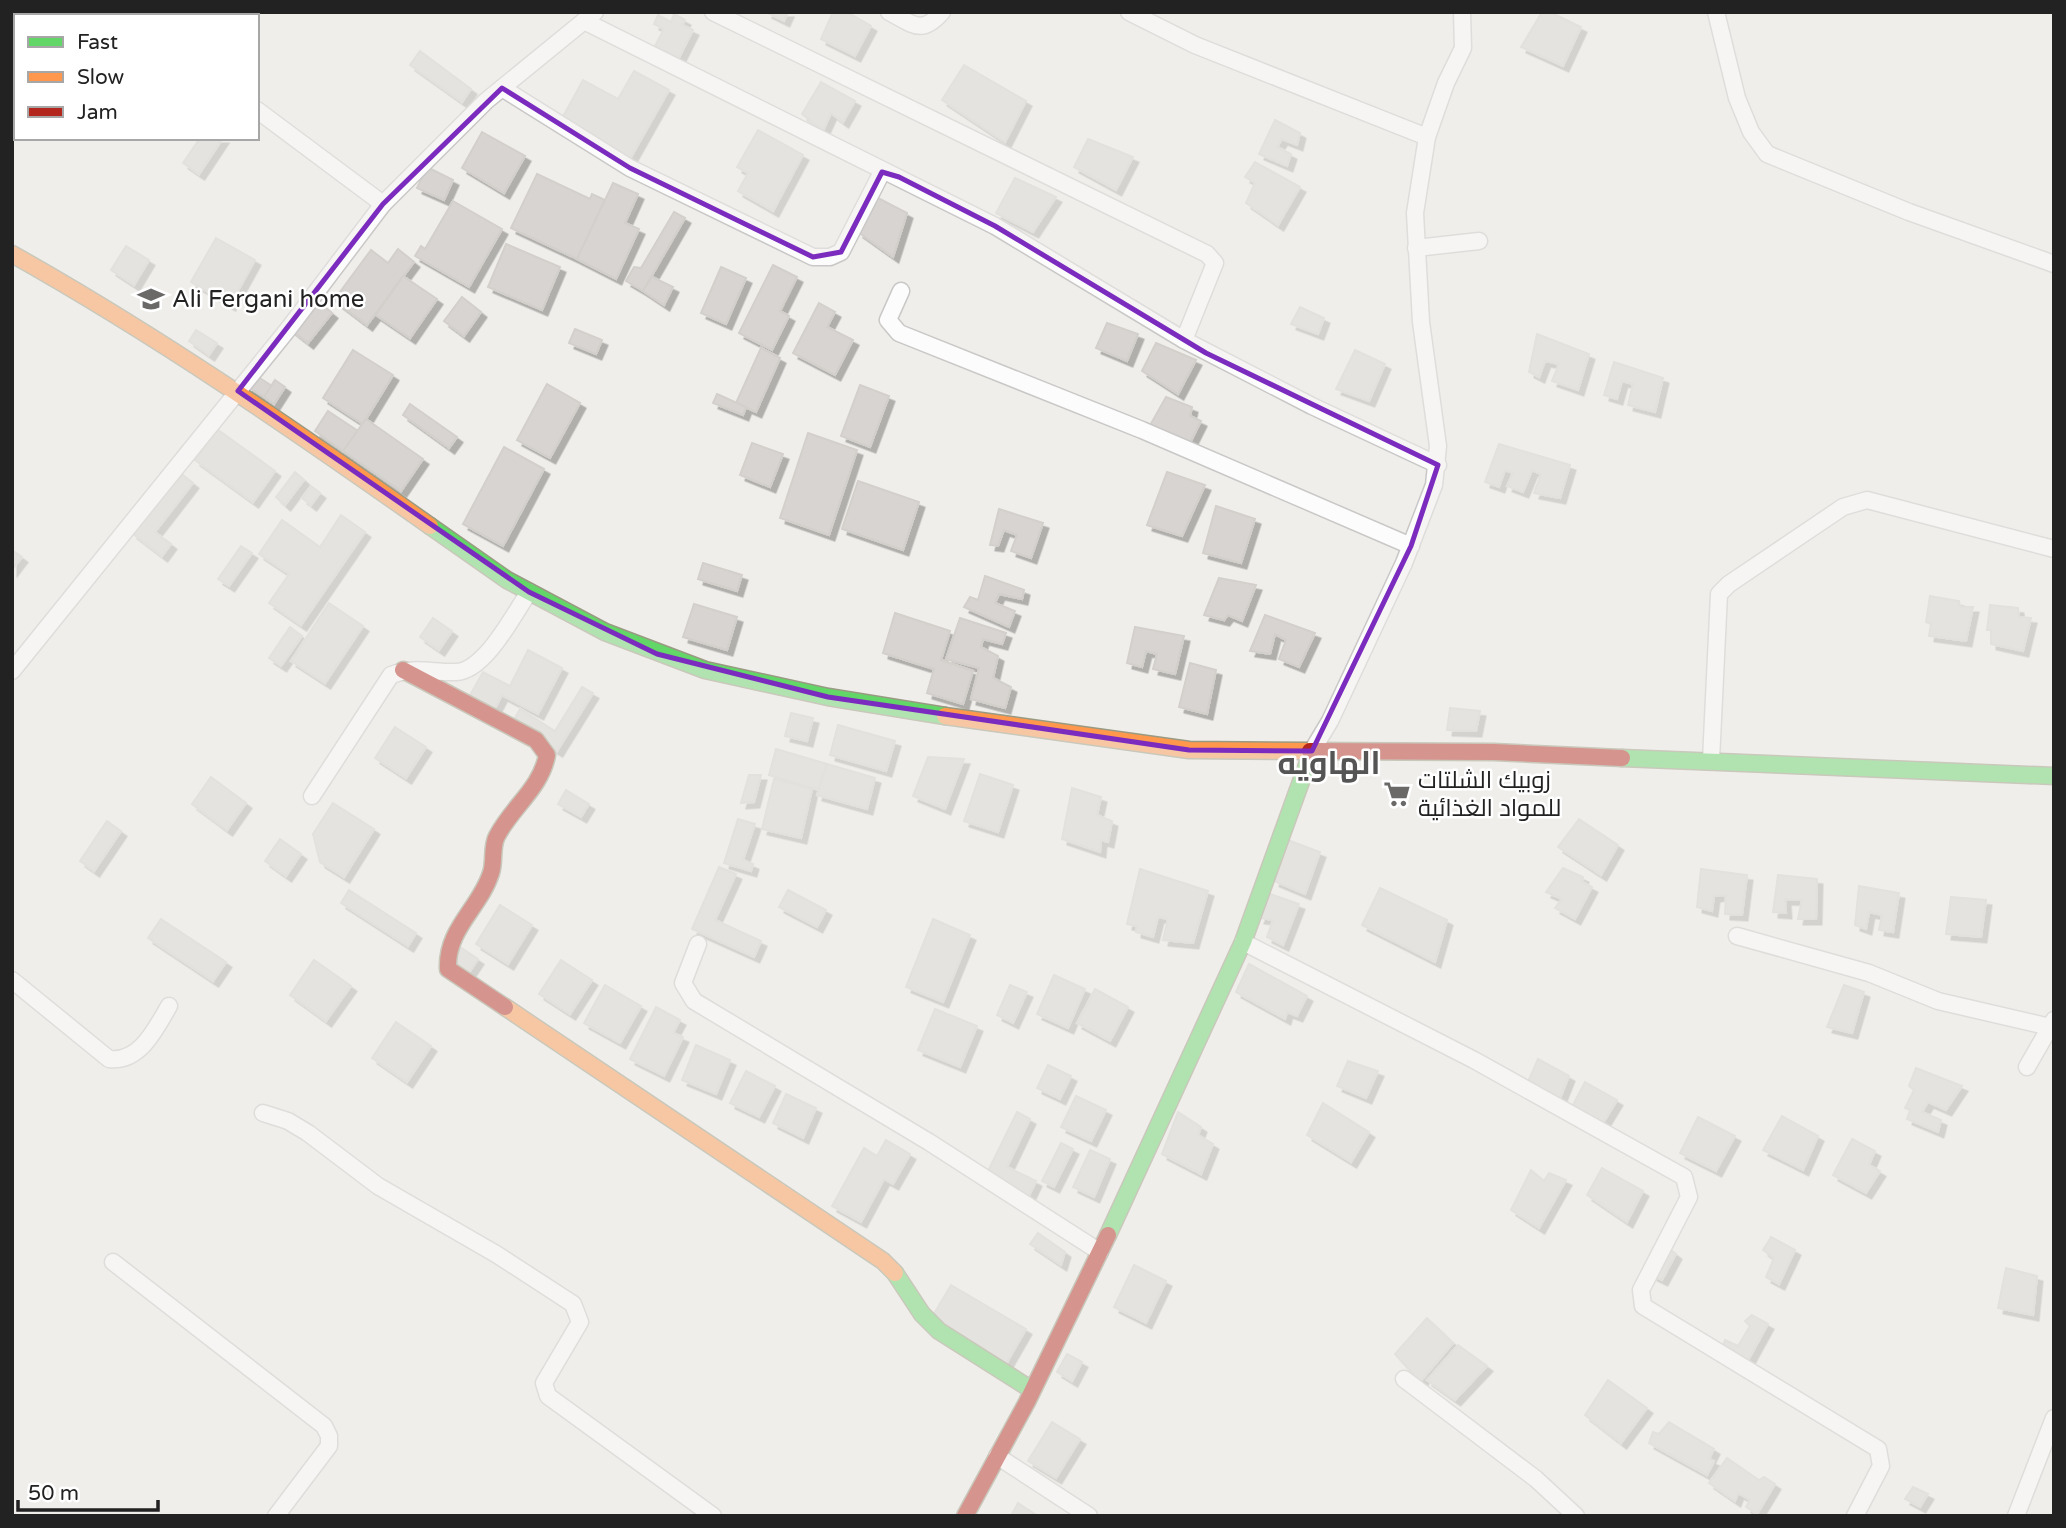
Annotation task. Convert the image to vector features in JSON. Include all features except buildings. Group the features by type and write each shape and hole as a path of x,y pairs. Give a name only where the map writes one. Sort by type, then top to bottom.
{"street":[{"path":"713,12 1207,254 1215,263 1184,340"},
{"path":"889,12 919,27 930,25 942,12"},
{"path":"1129,12 1195,45 1427,138"},
{"path":"965,1516 1032,1390 1100,1252 1243,942 1312,751 1330,721 1411,546 1430,498 1438,465 1438,446 1423,334 1415,213 1427,138 1446,83 1463,48 1462,12"},
{"path":"1716,12 1737,98 1751,132 1768,154 1909,212 2054,264"},
{"path":"12,671 238,391 383,204 502,88 590,17 882,172 899,177 995,226 1184,340 1312,406 1438,465"},
{"path":"502,88 630,168 813,257 830,257 841,252 882,172"},
{"path":"259,111 383,204"},
{"path":"1416,248 1479,241"},
{"path":"12,254 105,306 238,391 431,529 529,592 605,632 705,670 828,698 1066,735 1189,750 1494,752 2054,776"},
{"path":"901,291 888,320 899,333 1142,430 1411,546"},
{"path":"1711,760 1719,594 1729,584 1843,507 1867,500 2054,550"},
{"path":"312,796 391,675 403,670 458,672 471,668 485,656 529,592"},
{"path":"403,670 536,740 547,755 544,772 497,836 492,848 490,876 473,902 448,952 448,969 883,1261 899,1275 914,1303 940,1331 1032,1390"},
{"path":"1737,936 1869,973 1938,1001 2052,1024 2027,1067"},
{"path":"1243,942 1475,1060 1684,1177 1689,1196 1641,1290 1643,1306 1878,1449 1881,1466 1855,1516"},
{"path":"698,944 684,983 694,1001 929,1142 1100,1252"},
{"path":"12,979 110,1059 128,1056 141,1048 169,1006"},
{"path":"264,1113 308,1133 378,1186 496,1254 573,1304 580,1322 544,1383 548,1396 713,1516"},
{"path":"113,1262 324,1426 329,1436 329,1446 276,1516"},
{"path":"1404,1379 1536,1479 1576,1516"},
{"path":"2017,1516 2054,1418"},
{"path":"997,1457 1089,1516"}],"highlighted area":[{"path":"502,88 630,168 813,257 841,252 882,172 899,177 995,226 1206,353 1438,465 1411,546 1312,751 1189,750 828,697 657,654 529,592 238,391 383,204"}],"traffic: fast":[{"path":"430,526 507,580 605,632 705,670 828,697 945,716"},
{"path":"1108,1235 1243,942 1312,751"},
{"path":"1622,758 2054,776"},
{"path":"895,1273 922,1314 939,1331 1032,1390"}],"traffic: slow":[{"path":"12,254 173,351 430,526"},
{"path":"945,716 1189,750 1310,751"},
{"path":"505,1007 883,1261 895,1273"}],"traffic: jam":[{"path":"403,670 536,740 547,755 539,778 497,836 493,864 486,886 458,930 449,955 448,969 505,1007"},
{"path":"1310,751 1494,752 1622,758"},
{"path":"965,1516 1027,1402 1108,1235"}],"place":[{"name":"Ali Fergani home","path":"151,299"},
{"name":"زوبيك الشلتات للمواد الغذائية","path":"1397,794"}],"district":[{"name":"الهاويه","path":"1329,764"}]}
